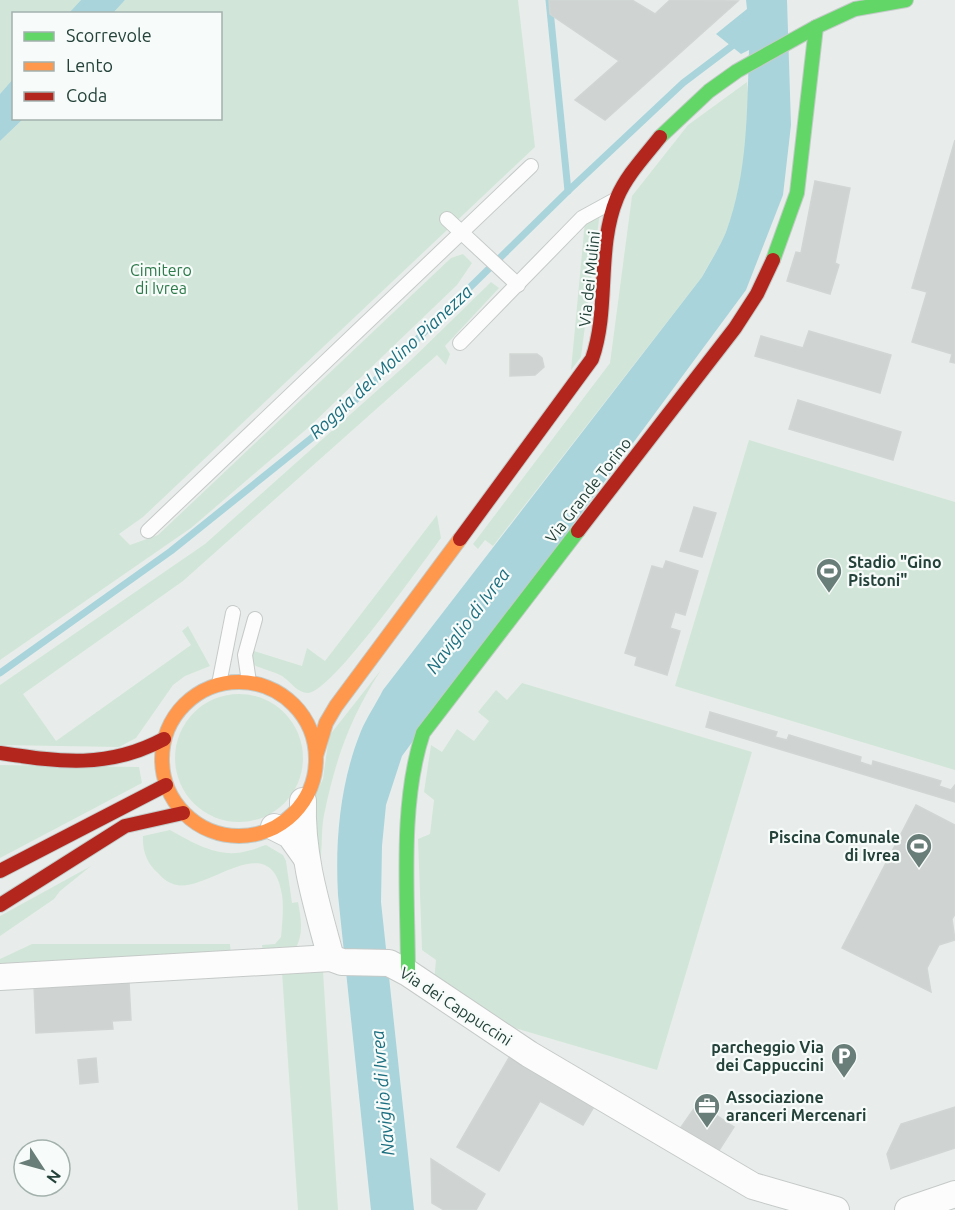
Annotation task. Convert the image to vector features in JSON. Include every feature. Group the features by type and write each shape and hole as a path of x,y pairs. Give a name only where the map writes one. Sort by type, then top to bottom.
{"street":[{"name":"Via dei Mulini","path":"316,756 327,723 353,682 479,515 592,359 599,339 608,242 617,198 639,163 670,126 709,91 737,71 816,27 855,9 906,0"},
{"name":"Via Grande Torino","path":"399,968 409,795 414,760 423,733 735,328 757,294 773,259 797,193 816,27"},
{"path":"249,682 273,690 293,704 309,728 316,756 312,780 303,801 290,816 274,827 246,835 217,833 199,825 183,813 166,785 161,755 164,739 171,720 184,704 201,692 219,684 249,682"},
{"name":"Via dei Mulini","path":"293,704 317,703 338,695 353,682"},
{"path":"0,753 42,760 110,762 129,758 164,739"},
{"path":"0,871 166,785"},
{"path":"303,801 302,827 306,856 337,960"},
{"path":"0,904 125,826 183,813"},
{"path":"274,827 290,835 306,856"},
{"name":"Via dei Cappuccini","path":"0,977 337,960 399,968 530,1054 753,1186 836,1210"},
{"path":"908,1210 955,1194"}],"lane":[{"path":"148,531 531,166"},
{"path":"460,343 514,281 582,218 617,198"},
{"path":"447,219 514,281"},
{"path":"219,684 234,613"},
{"path":"249,682 245,655 255,619"}],"green space":[{"path":"0,0 81,0 70,12 12,12 12,80 0,94"},
{"name":"Cimitero di Ivrea","path":"125,0 518,0 535,147 143,517 119,534 130,545 158,535 451,258 463,254 472,263 457,285 309,427 191,528 0,660 0,141 22,120 222,120 222,12 114,12"},
{"path":"747,82 749,120 742,178 726,232 702,277 493,546 485,540 478,549 473,544 610,363 632,196 688,125"},
{"path":"600,212 581,357 571,370 585,221"},
{"path":"491,282 499,288 445,346 450,354 446,365 437,355 183,581 23,694 56,741 191,645 182,631 188,626 210,666 185,676 173,685 136,738 119,747 0,745 0,685 205,544 408,363"},
{"name":"Stadio \"Gino Pistoni\"","path":"749,440 955,502 955,770 675,686"},
{"path":"437,515 441,538 355,650 320,687 308,693 304,692 282,676 249,661 251,650 302,666 307,648 325,661"},
{"path":"381,670 352,723 333,775 324,815 317,874 307,811 323,779 329,736"},
{"path":"522,683 752,752 657,1070 494,1022 434,981 436,960 422,950 418,839 430,834 434,800 424,792 431,745 442,752 457,729 474,741 489,721 478,712 496,690 507,700"},
{"path":"239,694 263,699 284,713 298,734 303,758 298,782 284,803 263,817 239,822 215,817 194,803 180,782 175,758 180,734 194,713 215,699"},
{"path":"0,765 139,767 142,783 0,858"},
{"path":"170,830 217,851 237,853 266,845 283,855 286,861 292,903 298,902 300,914 301,932 295,949 263,955 262,945 275,944 281,937 283,900 276,875 265,865 252,863 190,885 172,884 151,865 144,851 143,841 143,836"},
{"path":"91,866 60,891 54,899 0,936 0,916"},
{"path":"32,944 230,944 231,957 0,967 0,959"},
{"path":"323,971 338,1210 298,1210 282,972"}],"water":[{"path":"81,0 125,0 114,12 70,12"},
{"name":"Naviglio di Ivrea","path":"746,0 787,0 791,125 783,195 746,290 402,756 386,805 382,846 381,902 414,1210 371,1210 338,895 338,833 344,791 354,751 363,726 383,690 702,277 721,243 739,187 747,119 749,50 741,54 716,34 747,9"},
{"path":"12,80 12,120 22,120 0,141 0,94"}],"building":[{"path":"549,0 632,0 655,14 670,0 738,1 605,120 575,100 619,61 550,14"},
{"path":"955,140 955,363 950,362 952,354 912,342 927,292 912,288"},
{"path":"815,181 850,188 835,263 839,265 830,294 787,281 796,252 801,253"},
{"path":"809,331 891,355 880,393 755,356 761,336 803,348"},
{"path":"510,354 537,354 542,358 544,367 535,375 510,376"},
{"path":"798,400 901,432 893,460 789,429"},
{"path":"694,507 716,513 702,557 680,551"},
{"path":"666,561 698,571 685,615 675,612 670,628 680,631 667,675 635,665 637,657 625,653 652,566 663,569"},
{"path":"710,712 777,732 775,737 787,740 789,735 861,757 860,762 872,766 873,761 941,781 939,786 951,790 955,785 955,802 706,727"},
{"name":"Piscina Comunale di Ivrea","path":"916,805 955,825 955,914 952,919 955,940 939,945 927,968 931,992 842,948"},
{"path":"129,982 131,1020 112,1021 113,1029 36,1033 34,986"},
{"path":"510,1056 595,1105 583,1125 540,1101 499,1171 457,1147"},
{"path":"96,1058 98,1082 80,1084 78,1060"},
{"name":"Associazione aranceri Mercenari","path":"698,1103 734,1127 716,1155 679,1130"},
{"path":"955,1107 955,1148 891,1169 887,1154 901,1124"},
{"path":"431,1159 485,1194 476,1210 444,1210 432,1203"}],"waterway":[{"path":"549,0 568,191"},
{"name":"Roggia del Molino Pianezza","path":"0,673 171,551 339,416 568,191 683,83 732,46"}],"traffic: fast":[{"path":"660,137 709,91 737,71 816,27 855,9 906,0"},
{"path":"773,260 797,193 816,27"},
{"path":"408,973 406,852 415,761 423,733 578,531"}],"traffic: slow":[{"path":"316,756 326,723 336,706 460,539"},
{"path":"239,682 254,683 268,688 282,695 293,705 303,716 310,730 315,744 316,759 315,774 310,788 303,802 293,813 282,823 268,830 254,835 239,836 224,835 210,830 196,823 185,813 175,802 168,788 163,774 162,759 163,744 168,730 175,716 185,705 196,695 210,688 224,683 239,682"}],"traffic: jam":[{"path":"460,539 592,359 601,320 605,258 611,217 625,182 660,137"},
{"path":"578,531 735,328 757,294 773,260"},
{"path":"0,753 43,759 84,761 123,755 164,739"},
{"path":"0,871 166,785"},
{"path":"0,905 125,826 183,813"}],"place":[{"name":"Stadio \"Gino Pistoni\"","path":"829,594"},
{"name":"Piscina Comunale di Ivrea","path":"919,869"},
{"name":"parcheggio Via dei Cappuccini","path":"844,1079"},
{"name":"Associazione aranceri Mercenari","path":"707,1129"}]}
